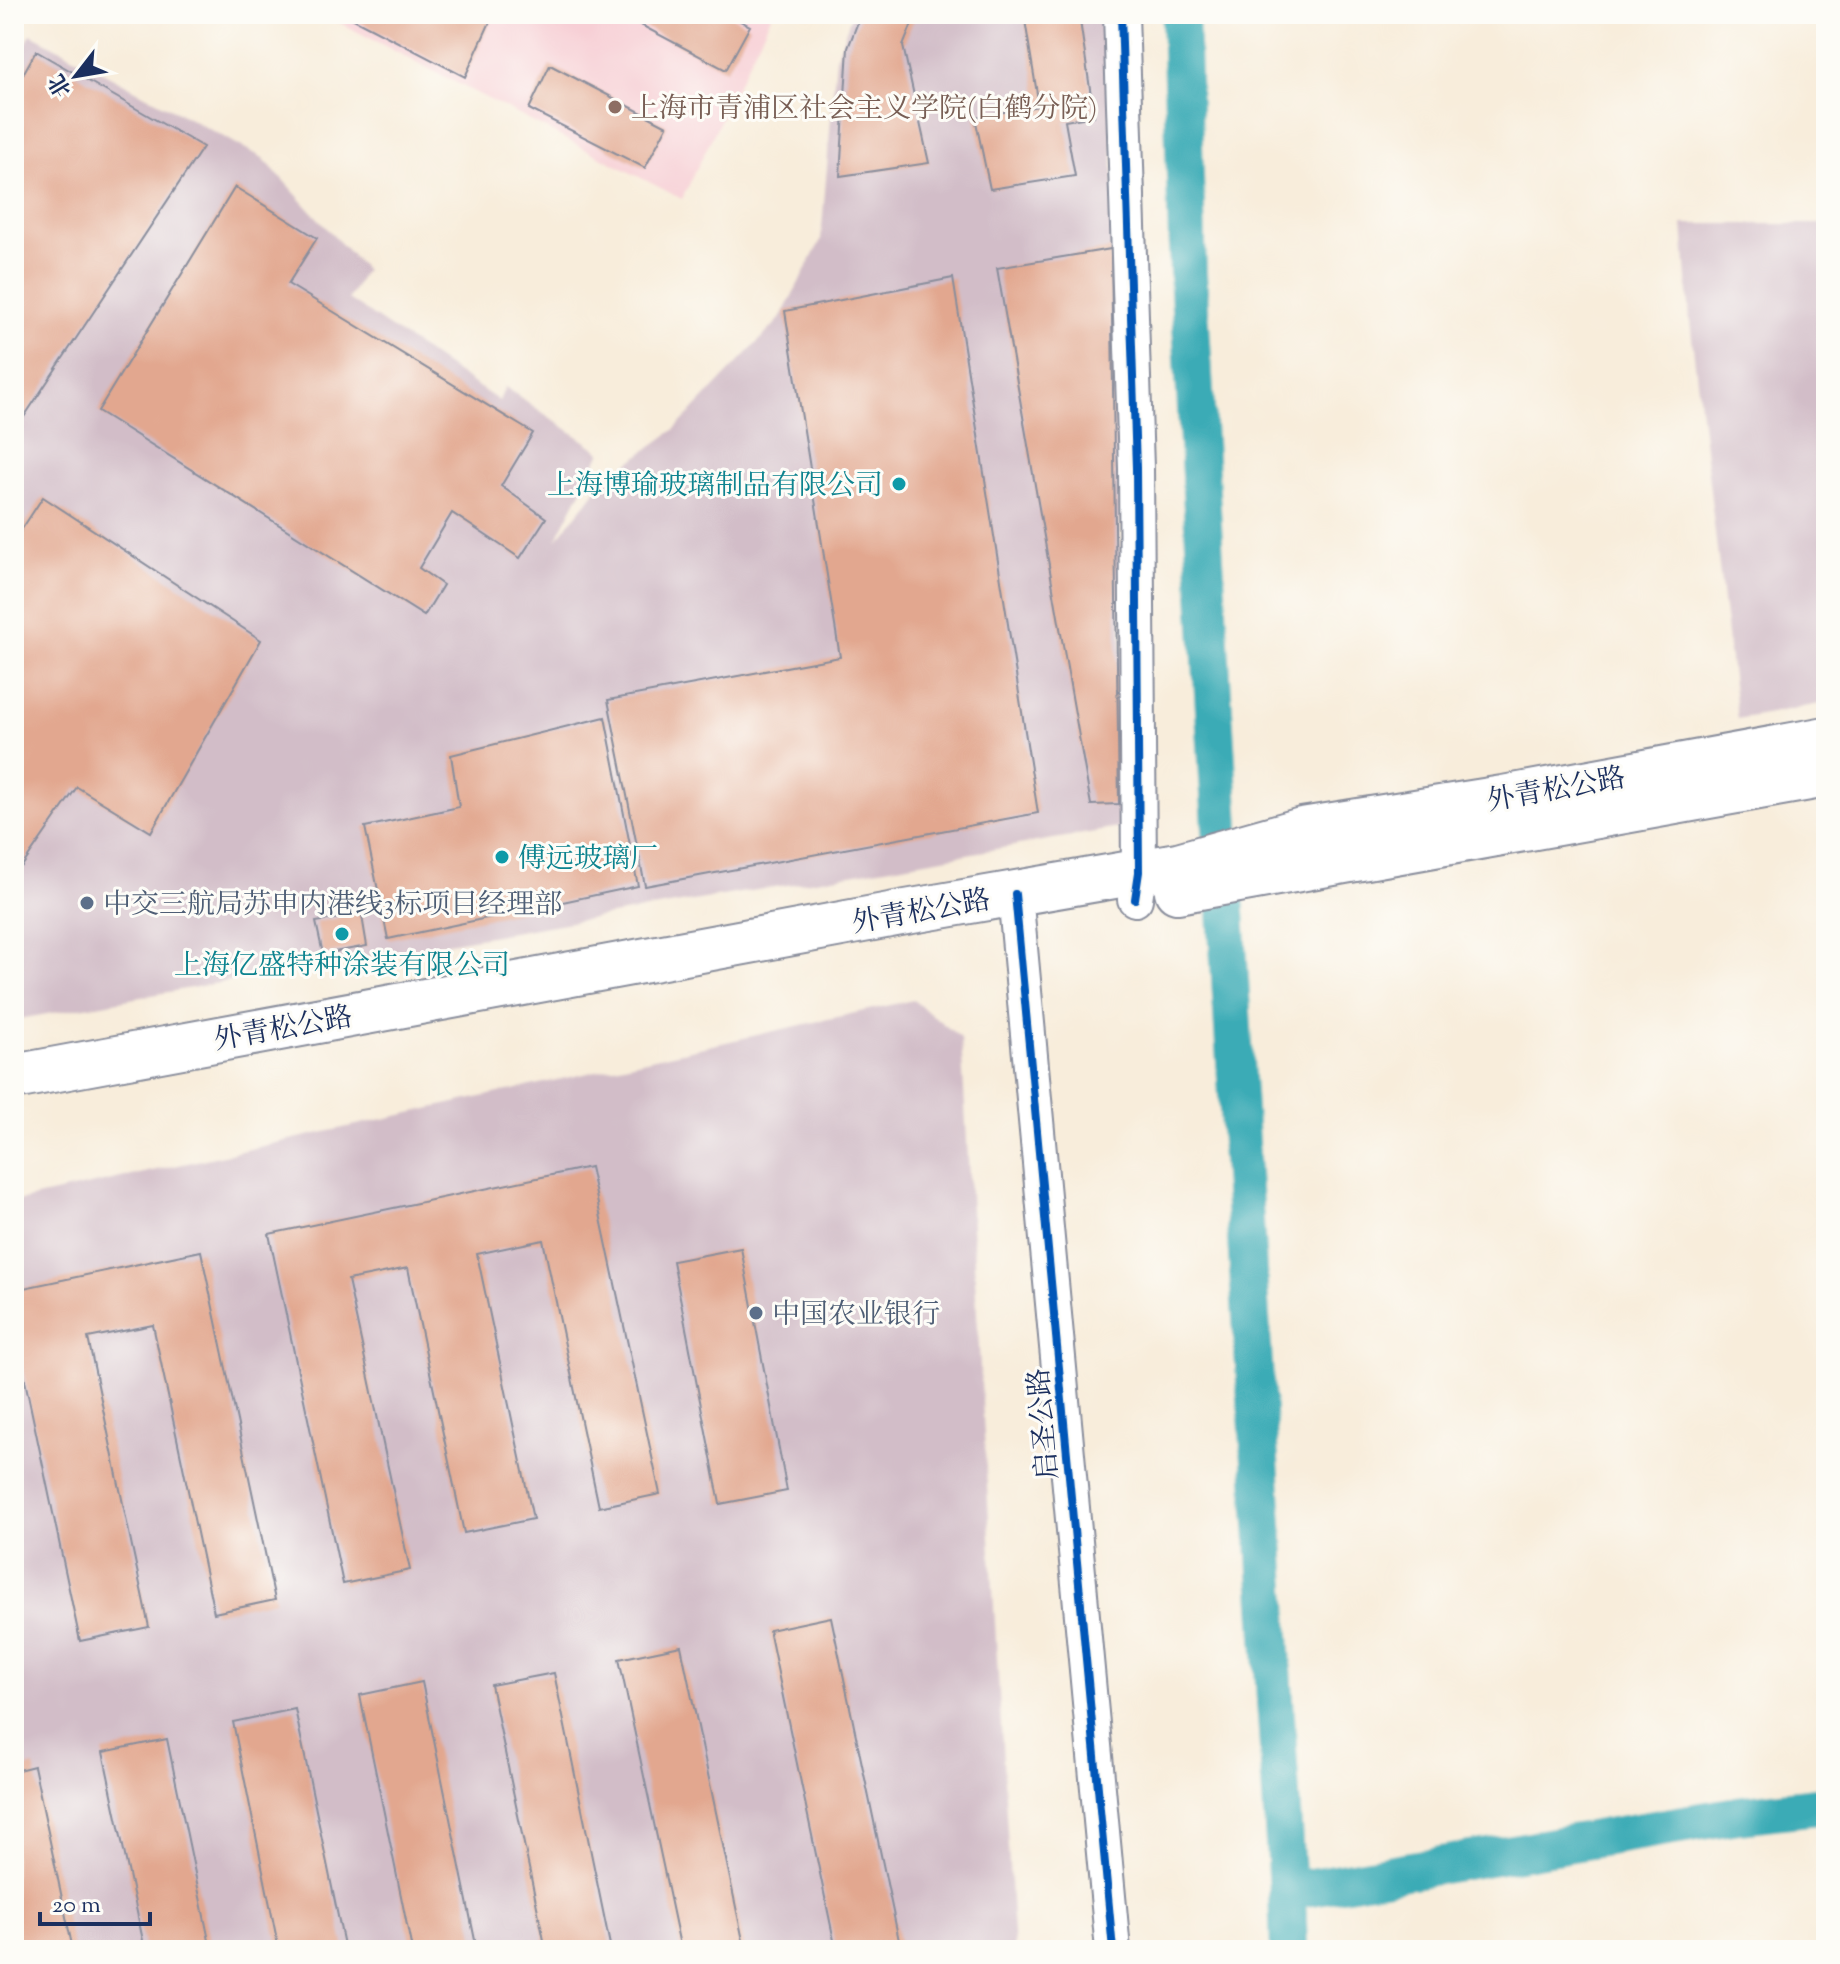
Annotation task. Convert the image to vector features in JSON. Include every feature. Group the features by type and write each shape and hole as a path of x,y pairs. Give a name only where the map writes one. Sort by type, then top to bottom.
{"main road":[{"name":"外青松公路","path":"14,1105 1016,907 1157,882 1303,850 1503,798 1826,739"},
{"name":"外青松公路","path":"1303,850 1826,775"},
{"name":"外青松公路","path":"14,1077 891,915 1016,907"}],"street":[{"path":"1121,14 1136,468 1157,882"},
{"name":"启圣公路","path":"1016,907 1113,1950"}],"shaded area":[{"name":"上海市青浦区社会主义学院(白鹤分院)","path":"323,14 772,14 682,199"},
{"path":"852,14 1108,14 1115,217 1124,827 14,1020 14,66 31,34 263,158 365,270 348,299 499,401 505,387 601,452 556,540 604,481 675,429 780,319 821,240 836,58"},
{"path":"1683,224 1826,224 1826,703 1737,719 1690,321"},
{"path":"913,1000 961,1038 1014,1950 14,1950 14,1202"}],"building":[{"path":"344,14 474,14 490,22 465,77"},
{"path":"620,14 727,14 750,26 726,70"},
{"path":"861,14 916,14 903,46 929,163 840,176 848,48"},
{"path":"1024,14 1079,14 1094,116 1065,121 1075,176 990,189 975,117 1039,106"},
{"path":"36,51 203,147 14,432 14,90"},
{"path":"550,65 667,126 645,168 529,109"},
{"path":"235,187 317,238 288,284 533,433 501,486 546,518 520,558 452,513 419,568 443,585 424,616 98,411"},
{"path":"1111,249 1119,804 1091,805 997,268"},
{"name":"上海博瑜玻璃制品有限公司","path":"953,278 1038,813 645,886 608,700 840,657 785,311"},
{"path":"43,497 261,640 151,832 77,787 22,866 14,860 14,541"},
{"name":"傅远玻璃厂","path":"605,717 638,886 388,939 365,827 459,807 451,755"},
{"name":"上海亿盛特种涂装有限公司","path":"359,898 367,946 323,954 316,922 339,918 336,903"},
{"path":"590,1167 660,1494 599,1507 543,1240 477,1254 533,1519 464,1533 408,1268 348,1280 410,1570 343,1584 269,1234"},
{"path":"741,1248 787,1491 720,1504 673,1261"},
{"path":"201,1251 275,1600 214,1613 153,1325 88,1338 149,1627 80,1641 19,1352 14,1354 14,1290"},
{"path":"831,1617 901,1950 836,1950 769,1630"},
{"path":"681,1646 745,1950 681,1950 619,1659"},
{"path":"554,1673 611,1950 546,1950 491,1685"},
{"path":"422,1682 477,1950 412,1950 360,1695"},
{"path":"295,1709 345,1950 279,1950 233,1722"},
{"path":"167,1739 211,1950 145,1950 103,1752"},
{"path":"34,1766 73,1950 14,1950 14,1771"}],"waterway":[{"path":"1180,14 1188,274 1289,1950"},
{"path":"1287,1891 1738,1815 1826,1805"}],"cycle path":[{"path":"1121,14 1136,468 1139,872 1135,899"},
{"path":"1015,894 1113,1950"}],"place":[{"name":"上海市青浦区社会主义学院(白鹤分院)","path":"615,107"},
{"name":"上海博瑜玻璃制品有限公司","path":"899,484"},
{"name":"傅远玻璃厂","path":"502,857"},
{"name":"中交三航局苏申内港线3标项目经理部","path":"87,903"},
{"name":"上海亿盛特种涂装有限公司","path":"342,934"},
{"name":"中国农业银行","path":"756,1313"}]}
